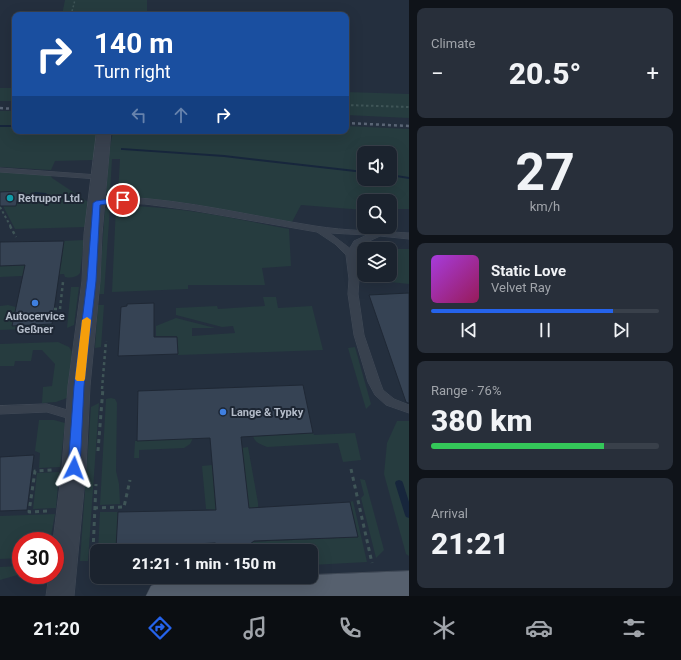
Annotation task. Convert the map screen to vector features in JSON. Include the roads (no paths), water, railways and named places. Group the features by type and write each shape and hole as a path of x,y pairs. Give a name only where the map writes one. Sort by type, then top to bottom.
{"main road":[{"path":"162,596 409,585"}],"street":[{"path":"60,596 74,468 77,417 91,281 98,177 104,144 104,134"}],"lane":[{"path":"0,170 98,177"},
{"path":"96,203 123,200 145,200 317,229 357,232"},
{"path":"317,229 338,242 351,254"},
{"path":"409,236 380,234 357,243 351,254 354,279 353,294 359,335 374,382 379,392 390,402 409,409"},
{"path":"0,410 46,408 77,417"}],"water":[{"path":"35,192 46,193 49,196 47,202 29,202 28,197"}],"waterway":[{"path":"0,126 12,126"},
{"path":"123,149 224,156 357,171"},
{"path":"397,176 409,178"},
{"path":"399,483 409,515"}],"railway":[{"path":"0,108 12,109"},
{"path":"349,123 409,126"}],"place":[{"name":"Retrupor Ltd.","path":"10,198"},
{"name":"Autocervice Geßner","path":"35,303"},
{"name":"Lange & Typky","path":"223,412"}]}
